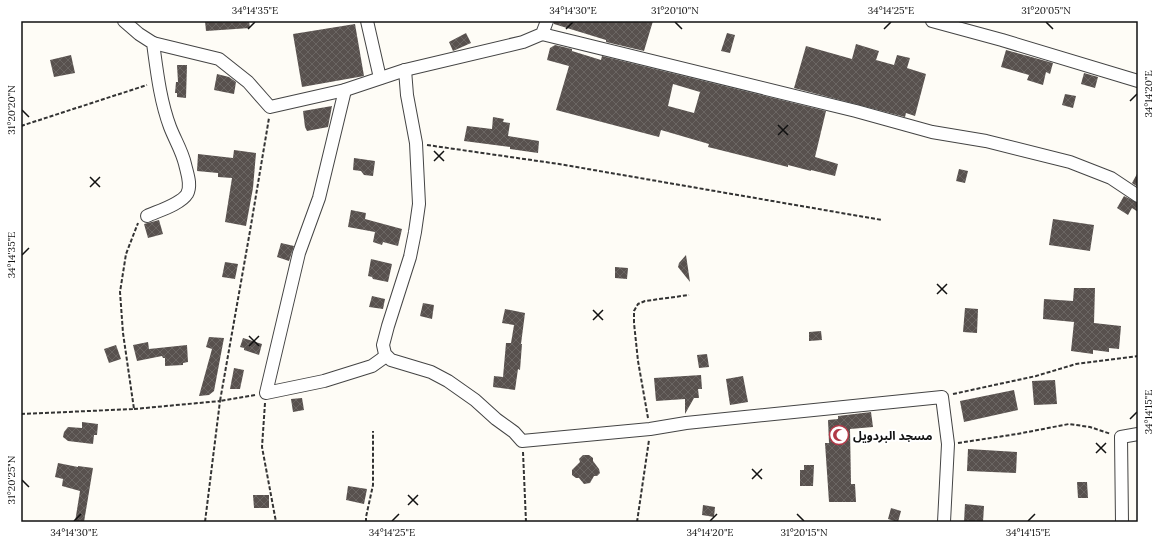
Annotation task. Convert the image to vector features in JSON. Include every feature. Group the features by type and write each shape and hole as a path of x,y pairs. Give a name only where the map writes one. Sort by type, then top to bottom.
{"street":[{"path":"124,21 139,34 153,43 219,59 248,82 270,107 344,90 405,70 522,42 542,34 856,111 932,132 986,141 1070,162 1111,178 1138,196"},
{"path":"367,21 380,78"},
{"path":"542,34 547,21"},
{"path":"932,21 1002,40 1138,81"},
{"path":"147,216 167,208 183,198 188,194 190,182 183,155 170,127 162,98 153,43"},
{"path":"405,70 407,95 416,143 419,204 410,257 383,345 386,356 391,360 431,372 448,380 475,400 496,420 514,432 522,441 650,429 686,423 942,397 948,444 944,522"},
{"path":"344,90 319,198 299,252 266,393 324,380 372,366 386,356"},
{"path":"1122,522 1121,437 1138,434"}],"path":[{"path":"21,126 159,81"},
{"path":"205,522 220,401 250,232 270,107"},
{"path":"416,143 567,165 882,220"},
{"path":"134,409 123,333 120,292 126,254 138,224 147,216"},
{"path":"637,522 650,429 638,361 634,311 638,304 645,301 689,296"},
{"path":"942,397 1036,376 1076,364 1138,356"},
{"path":"21,414 134,409 220,401 266,393 262,447 276,522"},
{"path":"948,444 1017,434 1069,424 1090,427 1121,437"},
{"path":"366,522 373,485 373,431"},
{"path":"522,441 526,522"}],"building":[{"path":"205,21 249,21 250,28 206,31"},
{"path":"554,21 653,21 644,51 606,42 606,40 554,24"},
{"path":"355,24 364,76 302,87 293,34"},
{"path":"466,33 471,43 453,51 449,42"},
{"path":"727,33 735,35 730,53 721,51"},
{"path":"856,44 879,51 876,60 894,65 897,55 910,58 907,68 926,74 915,116 906,113 905,117 794,88 806,46 852,59"},
{"path":"555,45 572,49 572,51 601,60 602,56 826,111 815,157 838,164 835,176 788,165 788,167 708,147 709,144 661,130 659,137 556,110 569,66 547,60 550,48","holes":["673,84 700,92 694,113 668,106"]},
{"path":"1006,50 1053,63 1050,74 1046,72 1043,85 1027,80 1029,75 1001,67"},
{"path":"71,55 75,73 54,77 50,60"},
{"path":"177,65 187,65 186,98 177,97 177,93 175,93 176,82 178,82"},
{"path":"1084,73 1098,77 1095,88 1081,84"},
{"path":"217,74 229,77 236,82 234,94 214,90"},
{"path":"1065,94 1076,96 1073,108 1062,105"},
{"path":"332,106 328,127 307,131 303,111"},
{"path":"493,117 504,119 503,122 510,123 508,136 539,141 538,153 510,149 510,147 464,141 467,126 492,129"},
{"path":"234,150 256,153 253,188 246,226 225,222 232,178 218,177 218,173 197,171 198,154 233,158"},
{"path":"354,158 375,161 373,176 364,175 361,171 353,170"},
{"path":"959,169 968,171 965,183 956,181"},
{"path":"1138,172 1138,187 1132,183"},
{"path":"1124,196 1138,203 1138,212 1132,208 1128,215 1117,208"},
{"path":"351,210 366,213 365,219 402,229 398,246 383,242 382,245 373,242 375,232 348,227"},
{"path":"1053,219 1094,225 1090,251 1049,245"},
{"path":"159,220 163,234 148,238 144,224"},
{"path":"281,243 294,246 289,261 277,257"},
{"path":"686,255 690,282 678,267 679,263"},
{"path":"371,259 392,264 388,282 373,279 372,277 368,276"},
{"path":"225,262 238,264 235,279 222,277"},
{"path":"615,267 628,268 627,279 615,278"},
{"path":"1074,288 1095,288 1094,323 1121,326 1119,349 1109,348 1109,352 1093,350 1093,354 1071,351 1074,322 1043,319 1044,299 1073,301"},
{"path":"372,296 385,299 383,309 369,307"},
{"path":"423,303 434,305 432,319 420,316"},
{"path":"965,308 978,309 977,333 963,332"},
{"path":"505,309 525,313 521,344 520,370 518,369 515,390 493,387 494,376 503,377 506,343 511,343 514,325 502,323"},
{"path":"821,331 822,340 809,341 809,332"},
{"path":"209,337 224,338 214,391 209,395 199,396 212,349 206,347"},
{"path":"243,338 262,344 259,355 244,350 244,348 240,347"},
{"path":"148,342 149,349 187,345 188,362 183,363 183,365 165,366 165,358 162,356 137,361 133,345"},
{"path":"116,345 121,359 109,363 104,349"},
{"path":"707,354 709,367 699,368 697,355"},
{"path":"234,368 244,370 240,389 230,389"},
{"path":"701,375 702,389 698,389 699,398 694,398 685,414 685,399 656,401 654,378"},
{"path":"743,376 748,402 730,405 726,379"},
{"path":"1055,380 1057,404 1034,405 1032,381"},
{"path":"1014,390 1018,410 964,422 960,401"},
{"path":"302,398 304,410 293,412 291,399"},
{"path":"871,412 873,427 850,429 851,484 855,484 856,502 829,502 825,443 829,443 828,420 838,419 838,416"},
{"path":"82,422 98,424 97,435 94,435 93,444 68,441 63,437 64,432 68,427 82,428"},
{"path":"968,449 1017,452 1016,473 967,471"},
{"path":"583,455 589,455 593,458 593,461 600,473 597,476 594,476 590,483 584,484 579,478 572,475 572,470 580,462 579,459"},
{"path":"58,463 93,468 84,522 75,522 80,491 62,486 63,479 55,477"},
{"path":"804,465 814,465 813,486 800,486 800,470 804,470"},
{"path":"1077,482 1087,482 1088,498 1078,498"},
{"path":"348,486 367,489 364,504 346,500"},
{"path":"253,495 269,495 269,508 254,508"},
{"path":"965,504 984,506 983,522 964,522"},
{"path":"703,505 715,507 714,517 702,515"},
{"path":"891,508 901,511 898,522 888,519"}],"place":[{"name":"مسجد البردويل","path":"839,435"}]}
